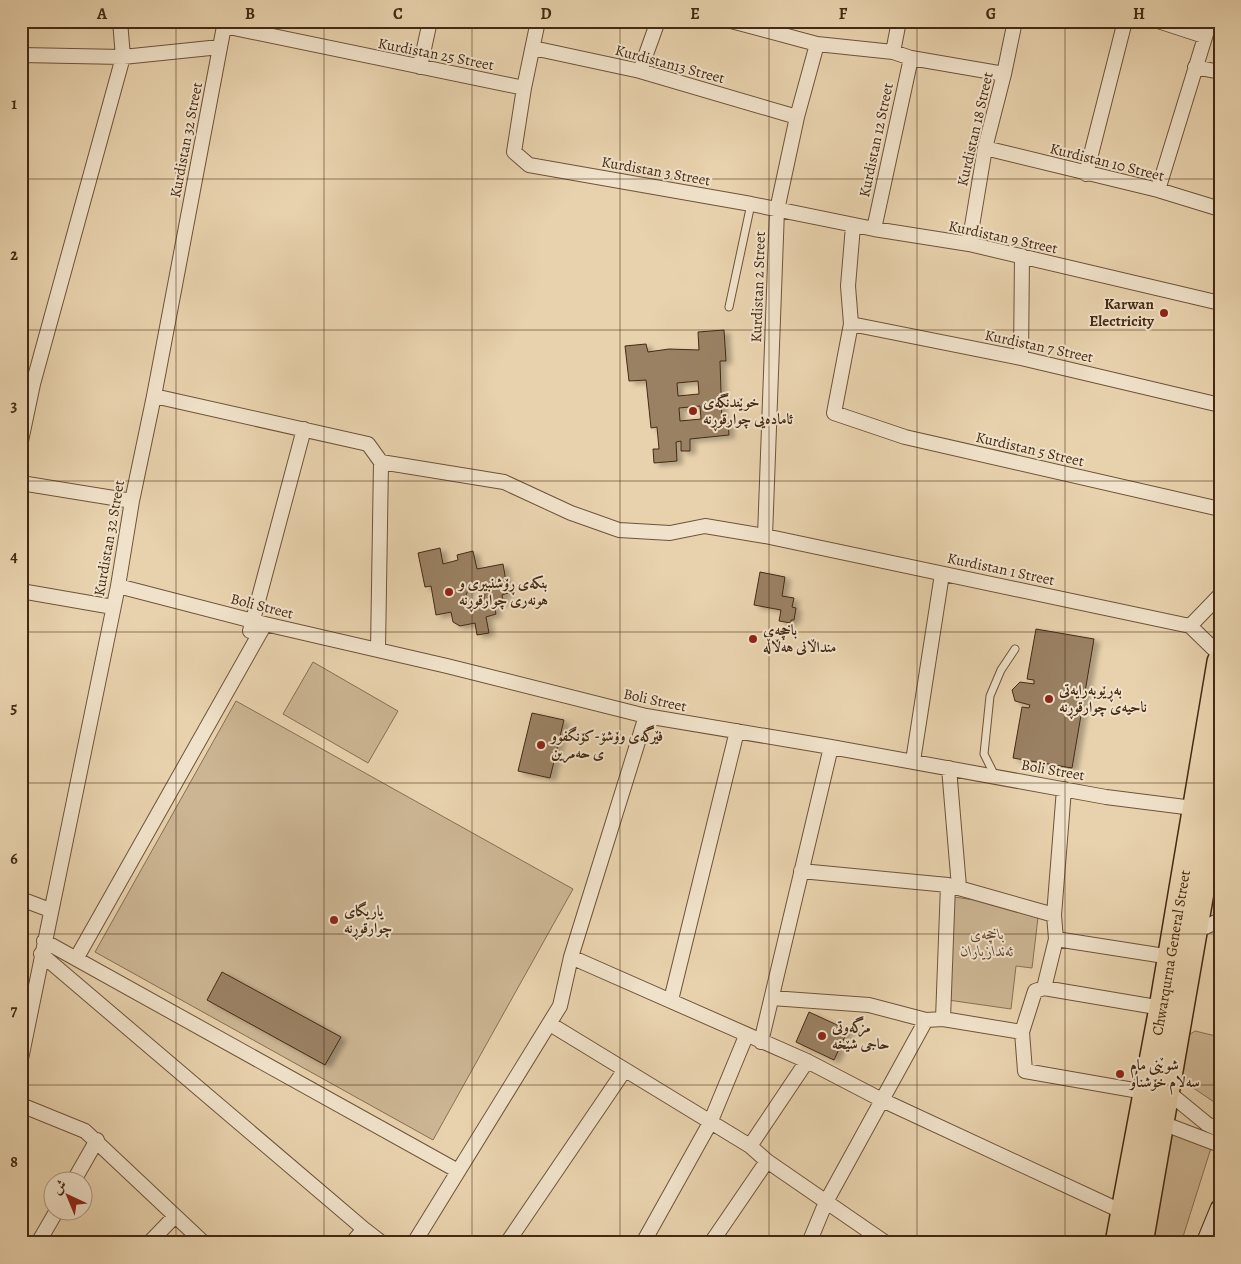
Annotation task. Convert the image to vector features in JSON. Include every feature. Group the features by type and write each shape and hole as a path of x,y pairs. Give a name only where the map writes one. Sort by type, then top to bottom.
{"highway":[{"name":"Chwarqurna General Street","path":"1140,1243 1162,1122 1156,1092 1162,1008 1200,816 1220,662"},
{"name":"Chwarqurna General Street","path":"1118,1243 1123,1212 1156,1092 1195,932 1200,816 1220,782"}],"street":[{"path":"21,441 27,382 123,57 120,21"},
{"path":"420,67 430,21"},
{"path":"524,88 538,21"},
{"path":"640,71 658,21"},
{"path":"731,21 759,24 817,44 893,52 911,58 1004,74"},
{"path":"893,52 900,21"},
{"name":"Kurdistan 18 Street","path":"969,244 985,148 1015,21"},
{"path":"1086,174 1124,21"},
{"path":"1158,21 1204,36"},
{"path":"1158,190 1210,21"},
{"name":"Kurdistan 25 Street","path":"225,24 524,88"},
{"name":"Kurdistan 32 Street","path":"21,1059 27,997 42,947 118,586 132,502 225,24"},
{"name":"Kurdistan 2 Street","path":"765,536 777,210 797,117 817,44"},
{"path":"21,55 123,57 220,47"},
{"name":"Kurdistan13 Street","path":"533,48 640,71 797,117"},
{"name":"Kurdistan 12 Street","path":"874,229 911,58"},
{"path":"1195,66 1220,72"},
{"name":"Kurdistan 3 Street","path":"524,88 514,152 529,165 777,210"},
{"name":"Kurdistan 10 Street","path":"985,148 1158,190 1220,208"},
{"name":"Kurdistan 9 Street","path":"777,210 853,226 969,244 1220,303"},
{"path":"851,324 848,286 853,226"},
{"path":"1021,358 1022,256"},
{"name":"Kurdistan 7 Street","path":"851,324 1021,358 1220,405"},
{"name":"Kurdistan 5 Street","path":"851,324 834,413 905,437 1220,509"},
{"path":"154,396 368,444 381,462 378,650"},
{"path":"76,959 239,670 259,623 304,429"},
{"name":"Kurdistan 1 Street","path":"381,462 504,482 571,513 619,530 670,533 704,526 765,536 1190,626"},
{"path":"21,483 132,502"},
{"path":"912,761 942,574"},
{"name":"Boli Street","path":"118,586 259,623 378,650 646,716 831,746 1200,816"},
{"path":"21,591 113,607"},
{"path":"1220,595 1190,626 1220,655"},
{"path":"419,1241 458,1171 560,1006 571,957 646,716"},
{"path":"671,1000 737,732"},
{"path":"761,1042 831,746"},
{"path":"943,1019 953,886 949,768"},
{"path":"1044,988 1056,939 1054,914 1064,789"},
{"path":"801,871 953,886 1054,914"},
{"path":"21,899 50,910"},
{"path":"1195,932 1220,920"},
{"path":"1056,939 1171,957"},
{"path":"42,947 76,959 458,1171"},
{"path":"42,947 382,1243"},
{"path":"571,957 671,1000 746,1036 807,1061 882,1100 1123,1212"},
{"path":"1162,1008 1044,988 1035,991 1022,1032 1025,1071 1033,1074 1156,1092 1220,1130"},
{"path":"772,998 869,1006 926,1020 943,1019 1022,1032"},
{"path":"809,1243 826,1202 926,1020"},
{"path":"550,1024 624,1071 750,1146 767,1161 886,1243"},
{"path":"643,1243 710,1123 746,1036"},
{"path":"750,1146 807,1061"},
{"path":"507,1243 624,1071"},
{"path":"21,1105 86,1131 204,1243"},
{"path":"1162,1122 1220,1145"},
{"path":"79,1172 97,1140"},
{"path":"711,1243 767,1161"},
{"path":"1206,1243 1220,1209"},
{"path":"149,1243 175,1216"},
{"path":"38,1243 50,1222"},
{"path":"352,1243 364,1228"}],"lane":[{"path":"729,307 751,204"},
{"path":"996,776 984,754 990,696 1001,670 1015,649"}],"green space":[{"path":"313,662 398,711 368,763 283,714"},
{"name":"یاریگای چوارقوڕنە","path":"236,701 573,889 433,1140 95,952"},
{"name":"باخچەی ئەندازیاران","path":"954,897 1039,909 1032,968 1016,966 1011,1009 941,999"},
{"path":"1195,1031 1220,1037 1220,1106 1180,1079 1187,1036"},
{"path":"1169,1133 1211,1148 1181,1243 1149,1243"}],"building":[{"path":"724,330 726,361 720,361 722,422 728,421 729,435 690,439 690,451 681,451 681,441 676,442 677,461 654,463 653,449 659,449 657,427 651,428 646,380 629,381 625,346 646,344 648,352 669,349 699,350 698,332","holes":["698,381 699,394 678,396 677,383","700,406 701,419 680,421 679,408"]},
{"name":"بنکەی ڕۆشنبیری و هونەری چوارقوڕنە","path":"440,548 443,564 458,560 457,555 473,551 477,569 503,564 508,593 502,595 503,602 494,604 496,614 486,617 489,633 477,635 475,623 460,626 453,622 451,612 436,615 431,586 425,587 418,553","holes":["475,586 481,588 485,594 483,602 476,605 468,602 466,595 469,588"]},
{"path":"760,572 785,577 782,596 794,598 792,607 796,608 794,620 791,620 791,623 779,621 781,610 754,605"},
{"name":"بەڕێوبەرایەتی ناحیەی چوارقوڕنە","path":"1036,629 1094,639 1072,768 1013,758 1022,707 1029,708 1030,705 1015,701 1012,690 1020,682 1034,684 1034,680 1027,679"},
{"name":"فێرگەی وۆشۆ-کۆنگفوو ی حەمرین","path":"532,713 564,720 550,778 518,771"},
{"path":"222,972 341,1037 325,1065 207,1000"},
{"name":"مزگەوتی حاجی شێخە","path":"809,1012 848,1030 834,1060 796,1042"}],"place":[{"name":"Karwan Electricity","path":"1164,313"},
{"name":"خوێندنگەی ئامادەیی چوارقوڕنە","path":"693,411"},
{"name":"بنکەی ڕۆشنبیری و هونەری چوارقوڕنە","path":"449,592"},
{"name":"باخچەی منداڵانی هەڵاڵە","path":"753,639"},
{"name":"بەڕێوبەرایەتی ناحیەی چوارقوڕنە","path":"1049,699"},
{"name":"فێرگەی وۆشۆ-کۆنگفوو ی حەمرین","path":"541,745"},
{"name":"یاریگای چوارقوڕنە","path":"334,920"},
{"name":"مزگەوتی حاجی شێخە","path":"822,1036"},
{"name":"شوێنی مام سەلام خۆشناو","path":"1120,1074"}]}
